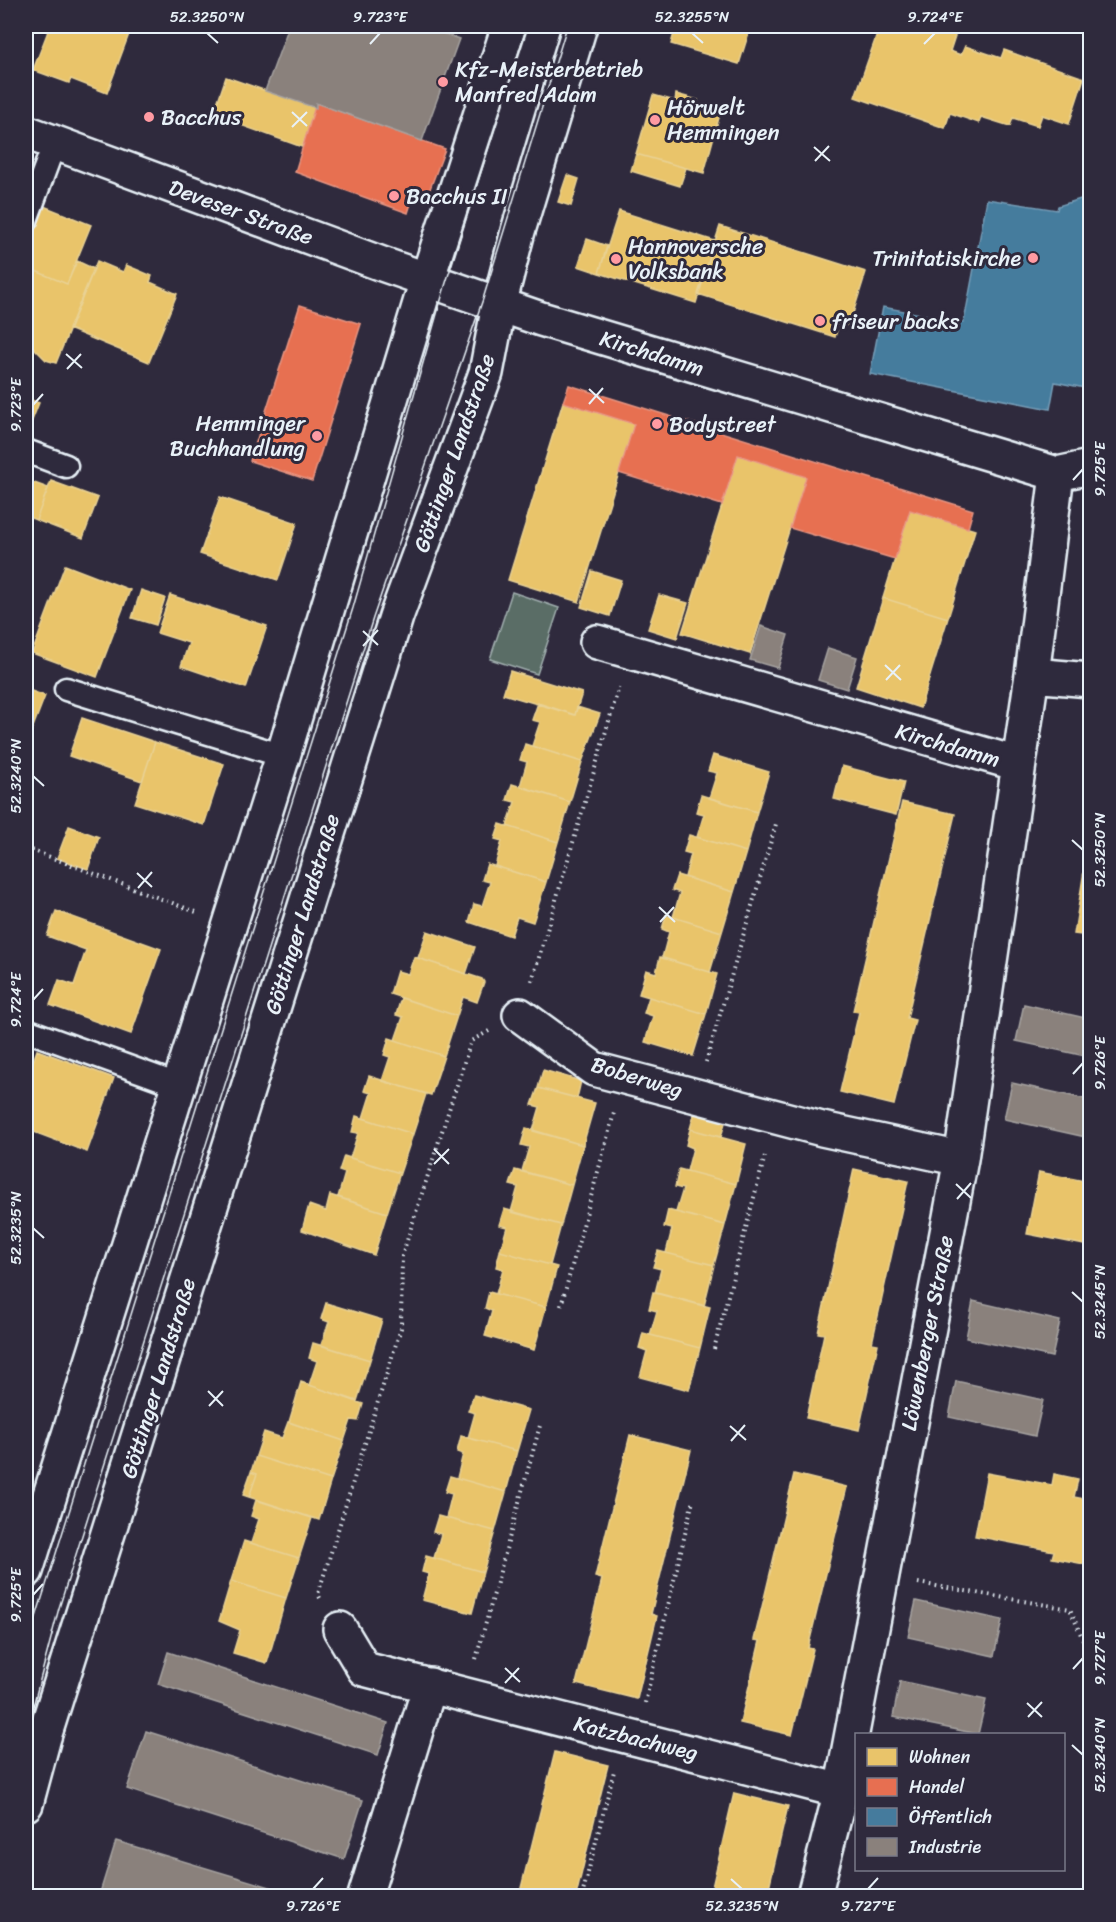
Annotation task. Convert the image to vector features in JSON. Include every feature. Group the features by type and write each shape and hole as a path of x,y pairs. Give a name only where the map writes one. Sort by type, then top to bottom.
{"street":[{"path":"26,1571 283,756 442,285 509,26"},
{"name":"Göttinger Landstraße","path":"26,1804 44,1737 396,617 486,373 499,305 542,148 580,26"},
{"name":"Deveser Straße","path":"40,137 442,285"},
{"name":"Kirchdamm","path":"442,285 499,305 1057,474 1090,467"},
{"name":"Kirchdamm","path":"597,642 1018,765 1032,675 1057,474"},
{"path":"1032,675 1090,680"},
{"name":"Löwenberger Straße","path":"814,1896 841,1791 961,1159 1018,765"},
{"name":"Boberweg","path":"520,1015 594,1069 775,1116 961,1159"},
{"name":"Katzbachweg","path":"340,1629 364,1669 841,1791"},
{"path":"365,1896 430,1685"}],"lane":[{"path":"26,220 40,137"},
{"path":"26,451 66,466"},
{"path":"66,689 283,756"},
{"path":"26,1030 178,1085"}],"path":[{"path":"340,1629 318,1594 401,1328 402,1256 471,1041 520,1015 537,966 630,651"},
{"path":"696,1096 776,824"},
{"path":"26,848 230,925"},
{"path":"561,1306 624,1077"},
{"path":"714,1349 775,1116"},
{"path":"466,1695 541,1422"},
{"path":"582,1896 630,1737 693,1500"},
{"path":"880,1577 1070,1609 1090,1656"}],"green space":[{"path":"512,592 559,608 537,674 490,659"}],"building: Wohnen":[{"path":"50,26 132,26 107,93 71,79 69,83 33,70"},
{"path":"676,26 751,26 739,64 671,44"},
{"path":"880,26 939,26 956,33 950,51 961,55 965,46 1001,58 1004,50 1084,78 1069,124 1042,115 1038,126 1013,118 1010,126 981,117 979,123 950,113 945,128 855,97"},
{"path":"226,77 316,108 302,147 213,115"},
{"path":"676,94 698,100 696,107 720,114 704,173 636,154 653,95 675,101"},
{"path":"636,154 686,168 680,186 631,171"},
{"path":"567,175 579,179 571,206 558,202"},
{"path":"36,203 91,225 67,284 26,267 26,231"},
{"path":"619,211 715,241 696,303 599,273"},
{"path":"720,226 866,272 849,326 839,323 835,337 698,294"},
{"path":"587,239 607,246 599,273 578,266"},
{"path":"77,261 94,269 56,363 46,360 26,340 26,267 67,284"},
{"path":"97,261 123,272 126,265 152,276 150,282 177,294 149,362 69,329"},
{"path":"26,398 39,403 27,433 26,432"},
{"path":"563,402 634,424 579,602 508,580"},
{"path":"738,455 806,477 750,654 682,633"},
{"path":"26,480 48,488 36,520 26,516"},
{"path":"51,481 98,498 83,538 36,520"},
{"path":"220,497 297,523 278,580 200,554"},
{"path":"910,510 975,530 948,618 883,598"},
{"path":"65,565 130,590 97,677 32,653"},
{"path":"592,571 621,580 610,616 581,607"},
{"path":"141,590 165,598 156,625 132,618"},
{"path":"170,595 267,626 246,688 181,666 189,643 157,633"},
{"path":"659,595 688,603 677,638 648,629"},
{"path":"883,598 948,618 920,708 856,687"},
{"path":"510,671 582,693 575,715 503,694"},
{"path":"26,689 45,696 26,745"},
{"path":"538,703 575,715 577,707 600,714 582,762 532,746 540,722 532,720"},
{"path":"82,718 155,742 142,781 69,756"},
{"path":"155,742 224,764 204,825 135,803"},
{"path":"525,744 582,762 570,802 520,786 527,762 520,760"},
{"path":"713,755 769,772 757,812 709,798 717,773 708,771"},
{"path":"842,766 904,782 896,815 834,799"},
{"path":"512,784 570,802 558,842 507,826 515,802 507,800"},
{"path":"701,795 757,812 746,852 697,837 704,814 696,812"},
{"path":"902,802 955,814 907,1018 915,1020 894,1105 840,1092 859,1012 853,1011"},
{"path":"500,824 558,842 546,882 495,866 502,841 495,839"},
{"path":"69,826 99,837 88,869 57,858"},
{"path":"689,835 746,852 734,892 685,877 691,854 684,852"},
{"path":"487,864 546,882 533,922 517,917 511,936 469,922 474,904 482,906 490,882 482,880"},
{"path":"1084,871 1090,872 1090,936 1074,934"},
{"path":"677,875 734,892 722,932 673,917 680,893 672,890"},
{"path":"56,911 161,949 131,1034 50,1005 59,980 74,985 86,950 47,936"},
{"path":"666,915 722,932 710,972 662,958 669,932 662,929"},
{"path":"427,931 475,947 466,974 418,958"},
{"path":"414,957 482,979 484,982 477,1002 463,997 457,1016 390,994 397,971 408,974"},
{"path":"660,957 717,974 706,1014 639,994 646,970 656,973"},
{"path":"649,997 706,1014 693,1056 645,1042 653,1016 644,1013"},
{"path":"401,998 457,1016 444,1056 395,1040 403,1017 396,1015"},
{"path":"389,1038 444,1056 431,1095 382,1081 390,1057 384,1055"},
{"path":"37,1050 114,1078 87,1152 26,1129 26,1081"},
{"path":"543,1070 581,1081 577,1098 538,1088"},
{"path":"369,1076 426,1094 413,1134 363,1118 371,1093 364,1091"},
{"path":"538,1088 595,1103 583,1145 533,1131 540,1107 532,1105"},
{"path":"695,1111 726,1119 721,1137 690,1129"},
{"path":"356,1116 413,1134 400,1173 350,1158 358,1133 352,1132"},
{"path":"526,1128 583,1145 572,1185 522,1171 529,1147 521,1145"},
{"path":"690,1129 746,1144 736,1184 687,1171 693,1148 686,1145"},
{"path":"344,1156 400,1173 387,1213 338,1197 345,1173 339,1171"},
{"path":"679,1169 736,1184 725,1225 676,1212 683,1189 675,1187"},
{"path":"854,1169 908,1181 872,1343 878,1344 859,1430 806,1418 824,1334 818,1333"},
{"path":"515,1170 572,1185 561,1225 511,1212 518,1187 510,1185"},
{"path":"1039,1172 1090,1182 1090,1246 1027,1234"},
{"path":"330,1195 387,1213 374,1255 302,1230 309,1205 326,1211"},
{"path":"504,1209 561,1225 550,1265 500,1251 507,1227 499,1225"},
{"path":"668,1210 725,1225 714,1265 666,1253 672,1229 664,1227"},
{"path":"500,1251 557,1267 546,1307 496,1294 503,1269 496,1267"},
{"path":"658,1251 714,1265 704,1306 655,1293 661,1269 653,1267"},
{"path":"489,1292 546,1307 534,1350 485,1336 492,1311 485,1308"},
{"path":"653,1292 710,1307 700,1348 650,1335 657,1311 649,1309"},
{"path":"326,1303 382,1320 370,1360 321,1345 329,1322 321,1319"},
{"path":"643,1333 700,1348 689,1390 640,1377 647,1351 639,1348"},
{"path":"313,1343 370,1360 357,1401 309,1385 317,1361 309,1358"},
{"path":"301,1382 363,1404 358,1421 351,1420 344,1441 289,1422"},
{"path":"474,1395 529,1410 517,1451 468,1438 475,1413 468,1411"},
{"path":"288,1422 344,1441 331,1480 256,1456 264,1432 282,1438"},
{"path":"630,1435 691,1450 651,1614 657,1616 637,1699 576,1684 602,1579 595,1577"},
{"path":"461,1436 517,1451 506,1492 457,1478 463,1454 457,1452"},
{"path":"256,1456 331,1480 319,1520 249,1497 257,1474 251,1472"},
{"path":"251,1472 257,1474 249,1497 243,1495"},
{"path":"987,1473 1052,1485 1054,1474 1078,1479 1074,1497 1090,1500 1090,1565 1052,1558 1054,1551 975,1536"},
{"path":"794,1474 847,1487 808,1648 813,1649 792,1735 740,1723 760,1641 754,1640"},
{"path":"450,1476 506,1492 495,1531 446,1518 452,1494 445,1492"},
{"path":"256,1500 312,1518 299,1558 251,1543 259,1519 251,1516"},
{"path":"438,1516 495,1531 483,1572 434,1558 441,1534 433,1532"},
{"path":"244,1541 299,1558 286,1598 231,1581"},
{"path":"426,1556 483,1572 472,1613 422,1600 429,1574 422,1572"},
{"path":"231,1581 286,1598 267,1663 233,1653 240,1630 219,1621"},
{"path":"555,1752 608,1765 576,1896 519,1896"},
{"path":"734,1793 788,1806 767,1896 710,1896"}],"building: Handel":[{"path":"316,103 445,149 425,202 413,197 408,213 295,172"},
{"path":"300,305 361,324 312,481 250,461"},
{"path":"569,385 973,510 968,528 910,510 895,559 790,528 806,477 738,455 722,505 619,473 634,424 563,402"}],"building: Öffentlich":[{"name":"Trinitatiskirche","path":"1090,196 1090,389 1055,382 1050,409 870,374 883,307 964,322 987,199 1057,210 1058,206"}],"building: Industrie":[{"path":"289,26 423,26 459,39 422,141 316,103 316,108 265,91"},
{"path":"761,626 788,635 778,668 750,660"},
{"path":"828,648 857,657 847,689 818,680"},
{"path":"1024,1004 1090,1019 1090,1057 1016,1041"},
{"path":"1012,1083 1090,1100 1090,1138 1004,1119"},
{"path":"973,1301 1060,1321 1052,1357 966,1338"},
{"path":"956,1381 1043,1400 1035,1436 949,1417"},
{"path":"916,1601 1002,1620 994,1656 908,1637"},
{"path":"168,1652 388,1723 378,1755 158,1684"},
{"path":"900,1681 986,1700 978,1733 893,1717"},
{"path":"146,1731 363,1800 344,1859 127,1789"},
{"path":"116,1841 300,1896 99,1896"}],"tram line":[{"path":"26,1649 353,608 445,286 527,26"},
{"path":"26,1733 59,1608 373,618 483,299 567,26"}],"place":[{"name":"Kfz-Meisterbetrieb Manfred Adam","path":"443,82"},
{"name":"Bacchus","path":"149,117"},
{"name":"Hörwelt Hemmingen","path":"655,120"},
{"name":"Bacchus II","path":"394,196"},
{"name":"Trinitatiskirche","path":"1033,258"},
{"name":"Hannoversche Volksbank","path":"616,259"},
{"name":"friseur backs","path":"820,321"},
{"name":"Bodystreet","path":"657,424"},
{"name":"Hemminger Buchhandlung","path":"317,436"}]}
